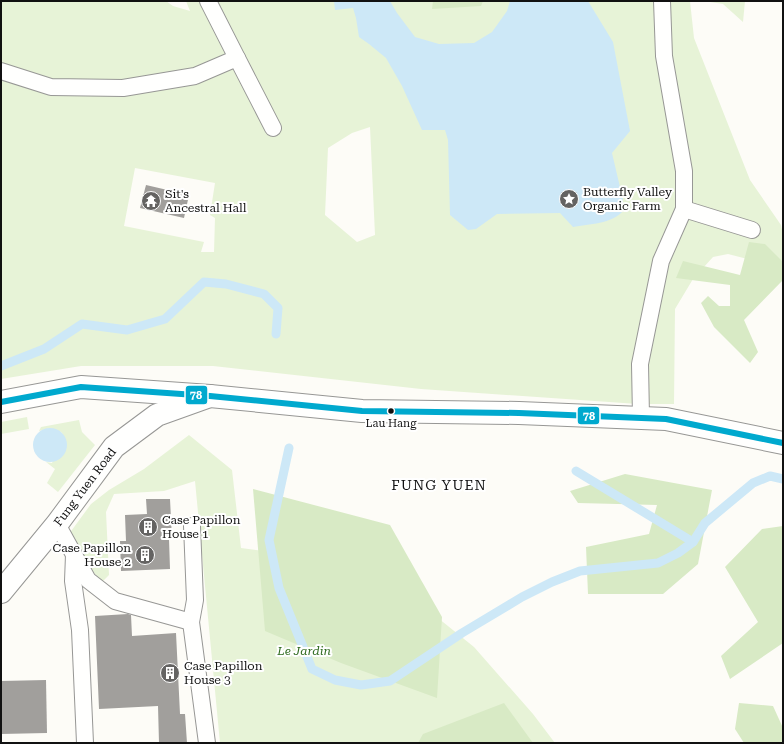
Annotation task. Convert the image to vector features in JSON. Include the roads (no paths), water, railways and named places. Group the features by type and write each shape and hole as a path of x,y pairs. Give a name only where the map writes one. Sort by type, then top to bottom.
{"street":[{"path":"1,402 81,388 210,396"},
{"name":"Fung Yuen Road","path":"1,592 57,524 114,447 157,415 210,396 362,411 511,413 666,419 783,443"}],"lane":[{"path":"208,1 273,128"},
{"path":"641,417 640,364 661,261 684,209 684,171 664,56 662,1"},
{"path":"1,71 51,87 122,88 195,76 236,58"},
{"path":"684,209 752,230"},
{"path":"57,524 88,580 115,601 191,622"},
{"path":"192,526 195,600 191,622 207,743"},
{"path":"74,555 73,581 80,630 85,743"}],"water":[{"path":"334,1 390,1 415,37 439,44 474,43 492,32 507,11 510,1 588,1 613,42 630,131 612,153 623,200 623,211 613,219 607,221 573,227 560,213 497,214 476,229 468,230 450,215 448,140 445,130 422,130 402,86 386,58 359,37 353,8 335,10"},
{"path":"47,428 53,428 57,429 64,435 67,445 66,452 60,459 53,462 47,462 43,461 36,455 33,448 33,442 34,438 40,431"}],"waterway":[{"path":"1,366 44,349 82,324 127,330 165,319 204,282 226,284 264,294 278,308 276,334"},
{"path":"289,448 269,540 279,588 312,669 335,680 361,685 390,681 462,633 522,597 552,582 580,571 658,563 678,553 693,542 705,523 753,483 770,476 783,479"},
{"path":"576,471 693,542"}],"place":[{"name":"Butterfly Valley Organic Farm","path":"569,199"},
{"name":"Sit's Ancestral Hall","path":"151,201"},
{"name":"Lau Hang","path":"391,411"},
{"name":"Case Papillon House 1","path":"148,527"},
{"name":"Case Papillon House 2","path":"145,555"},
{"name":"Case Papillon House 3","path":"170,673"}],"district":[{"name":"FUNG YUEN","path":"439,485"}],"park label":[{"name":"Le Jardin","path":"304,651"}]}
